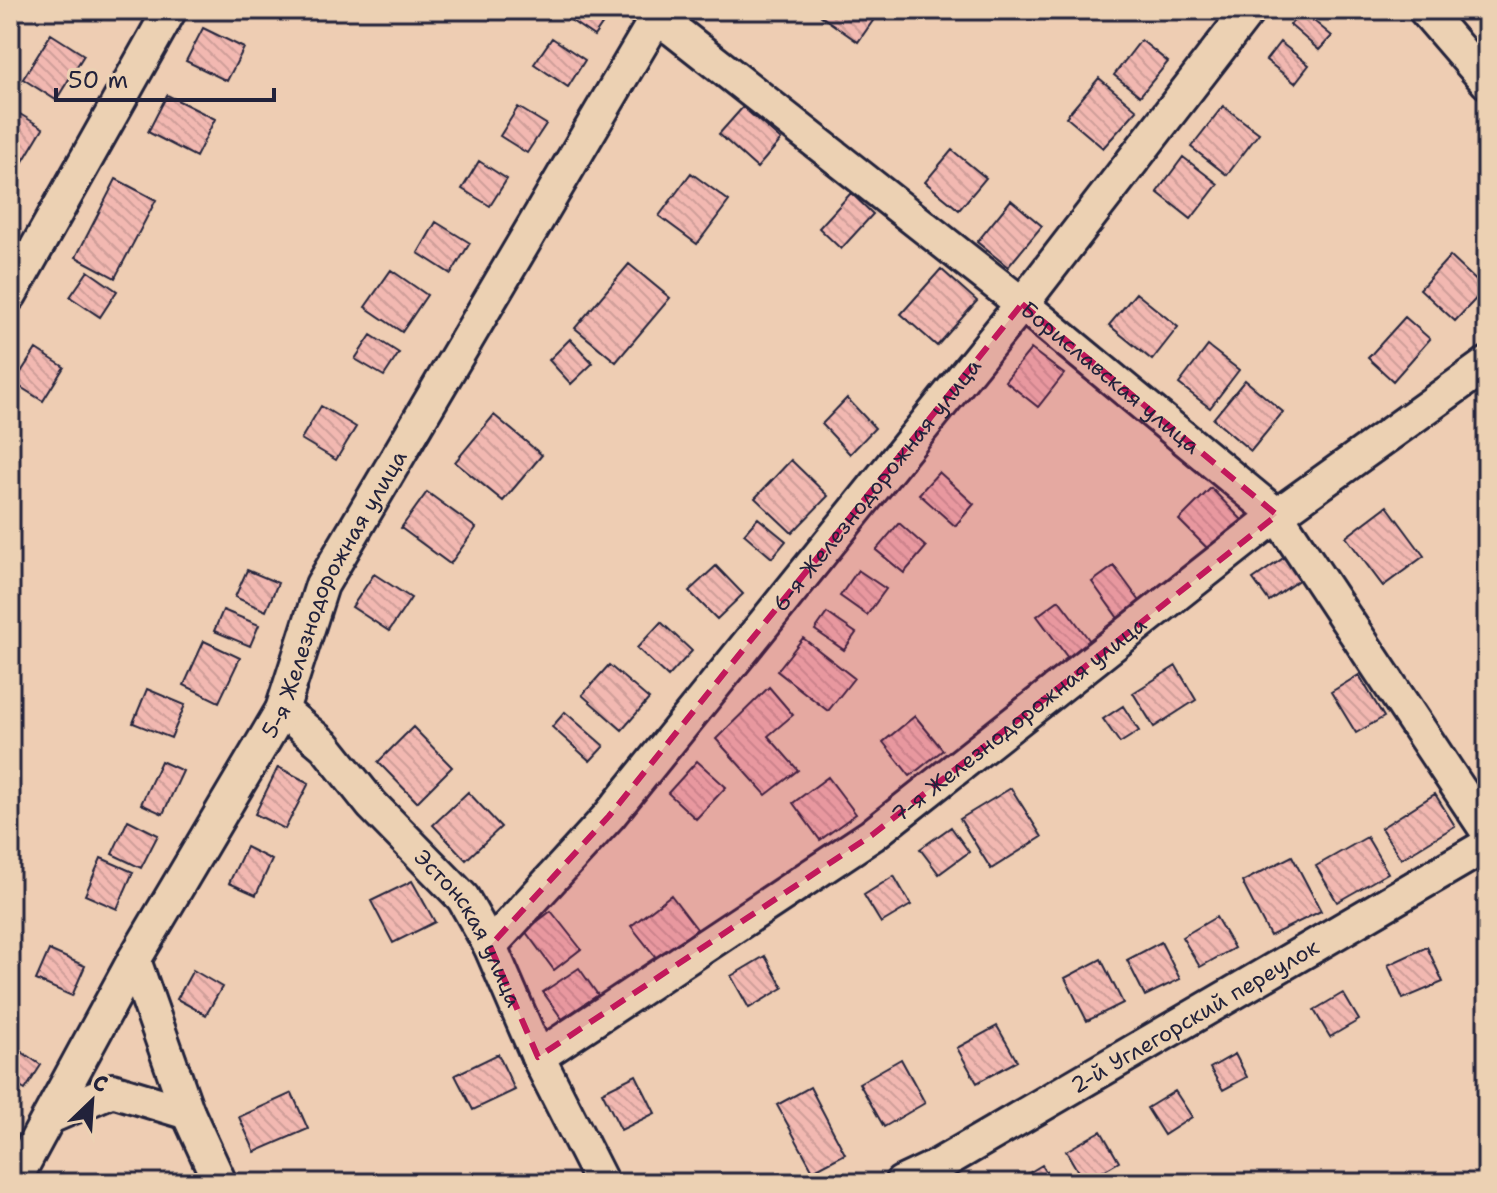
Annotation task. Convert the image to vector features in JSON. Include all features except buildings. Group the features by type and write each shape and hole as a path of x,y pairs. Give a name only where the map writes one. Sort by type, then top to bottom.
{"street":[{"path":"10,295 170,10"},
{"name":"6-я Железнодорожная улица","path":"490,946 609,816 1022,304 1249,10"},
{"path":"1425,10 1487,82"},
{"name":"Бориславская улица","path":"653,13 1022,304 1277,515 1487,831"},
{"name":"5-я Железнодорожная улица","path":"10,1180 18,1174 134,960 282,710 322,585 653,13"},
{"name":"7-я Железнодорожная улица","path":"538,1057 872,835 1277,515 1487,364"},
{"name":"Эстонская улица","path":"282,710 325,746 372,805 463,898 490,946 538,1057 602,1183"},
{"name":"2-й Углегорский переулок","path":"901,1183 937,1166 1487,845"},
{"path":"134,960 188,1113 220,1183"},
{"path":"50,1117 112,1090 188,1113"}],"highlighted area":[{"path":"1022,304 1277,515 872,835 538,1057 490,946 609,816"}]}
